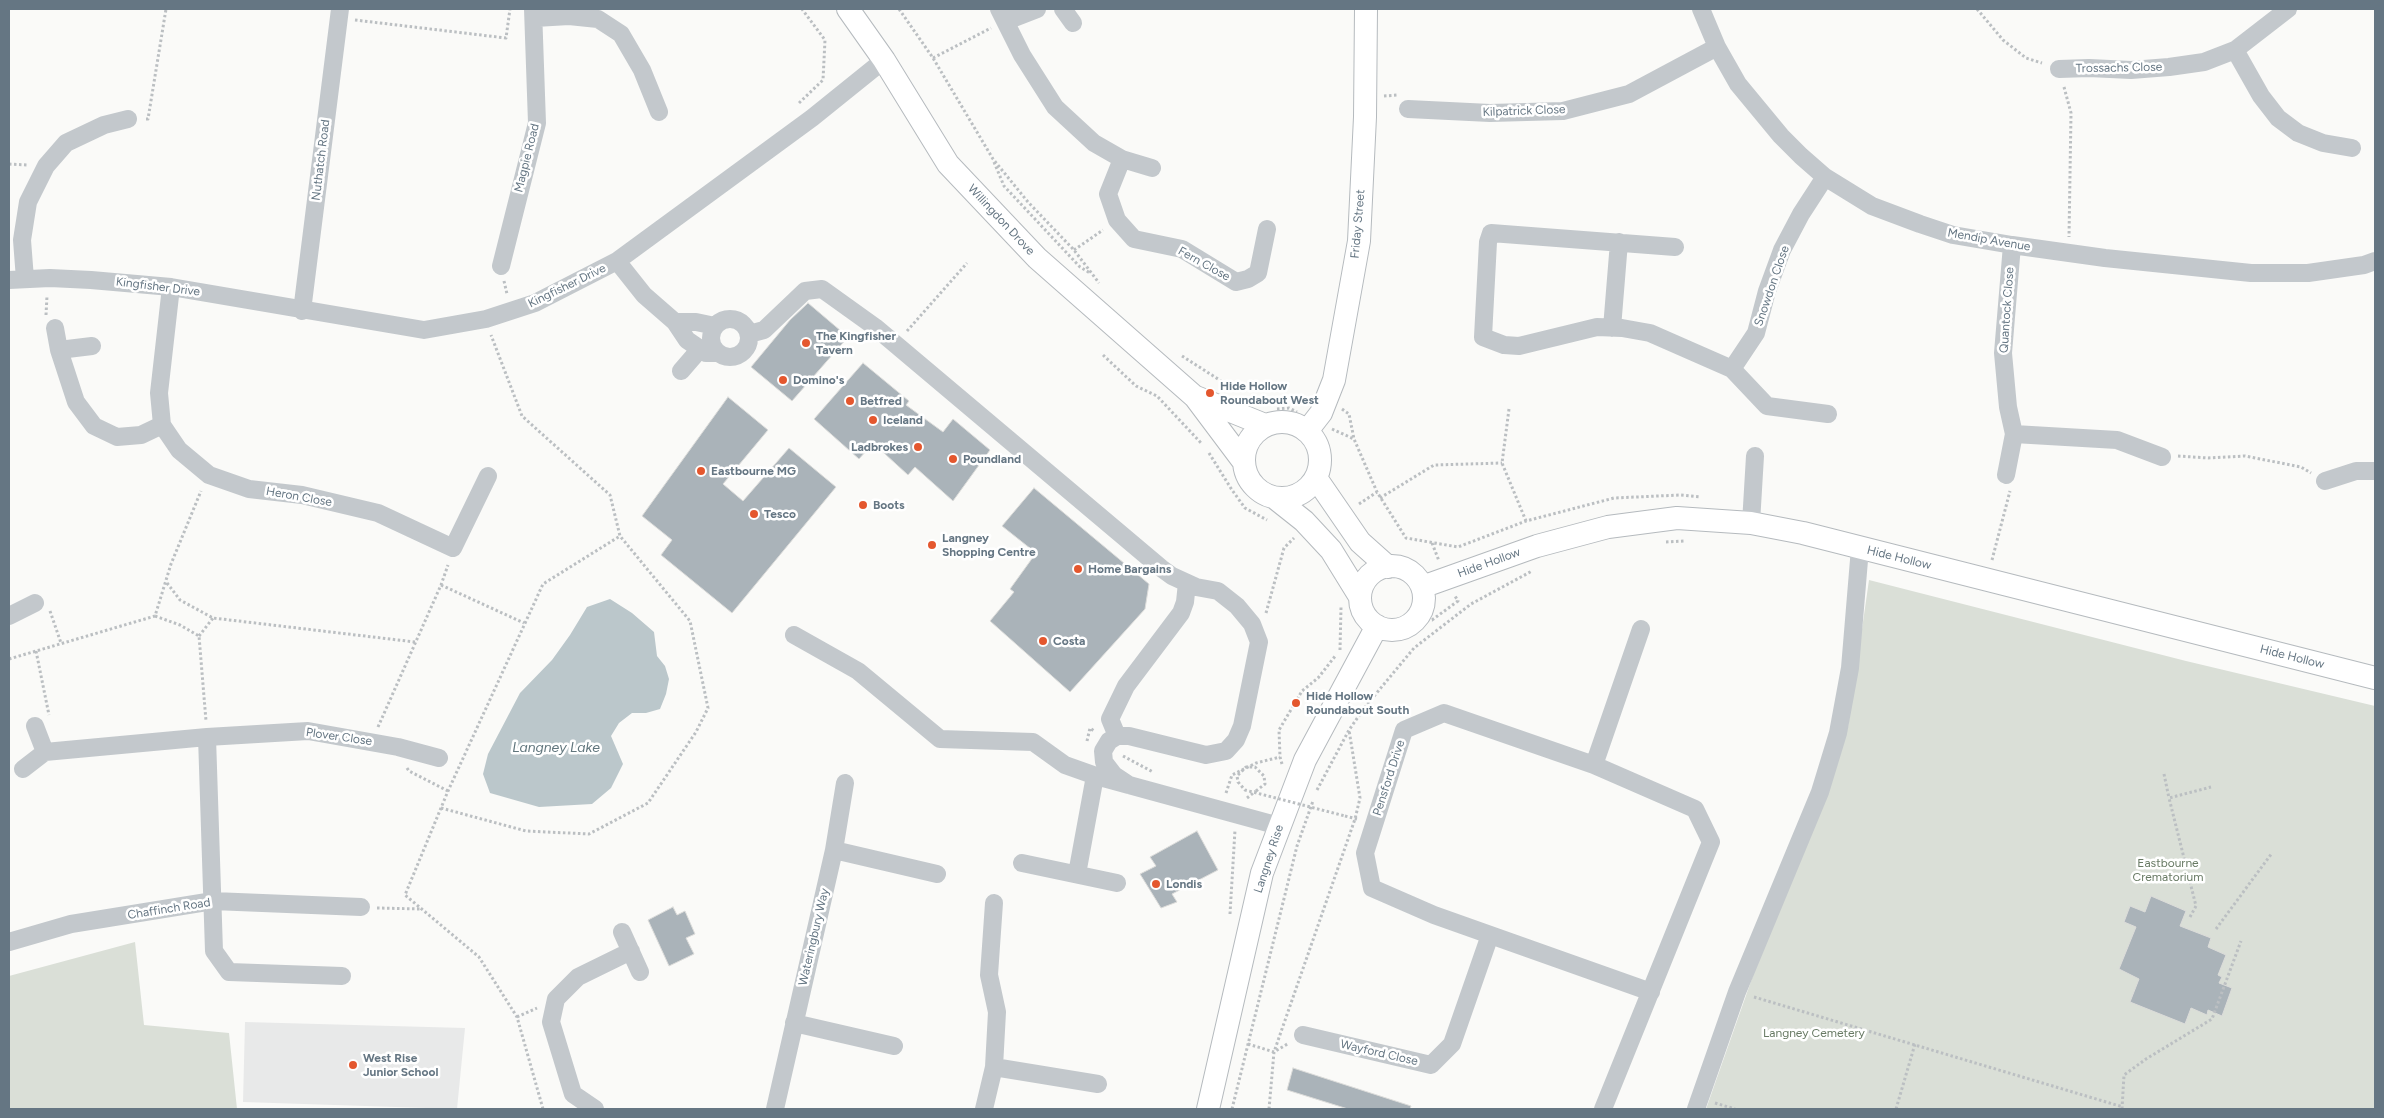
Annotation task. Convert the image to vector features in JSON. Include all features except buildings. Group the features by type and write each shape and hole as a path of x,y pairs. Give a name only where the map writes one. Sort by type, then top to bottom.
{"main road":[{"name":"Willingdon Drove","path":"848,9 884,60 948,164 1037,258 1195,397 1243,461"},
{"name":"Friday Street","path":"1311,426 1328,399 1334,380 1358,241 1365,117 1366,9"},
{"name":"Willingdon Drove","path":"1195,397 1268,417"},
{"path":"1268,417 1311,426 1318,448 1320,469 1316,478 1308,488 1298,495 1287,499 1274,498 1262,494 1252,485 1246,474 1243,461 1249,440 1268,417"},
{"path":"1316,478 1360,542 1388,566"},
{"path":"1274,498 1304,521 1331,550 1351,600 1377,626 1388,630 1399,630 1409,626 1417,619 1423,609 1424,598 1422,587 1417,578 1409,571 1399,567 1388,566 1378,570 1369,577 1351,600"},
{"name":"Hide Hollow","path":"1422,587 1537,546 1608,527 1677,518 1751,523 1860,548 2375,678"},
{"name":"Langney Rise","path":"1208,1109 1262,873 1305,760 1377,626"}],"street":[{"path":"1037,9 1002,15 1022,56 1055,107 1094,143 1122,159 1152,168"},
{"path":"1063,9 1073,23"},
{"name":"Mendip Avenue","path":"1701,9 1717,47 1738,84 1781,136 1825,177 1872,206 1920,224 1953,235 2012,245 2251,273 2308,272 2364,265 2375,261"},
{"name":"Trossachs Close","path":"2060,69 2131,70 2170,68 2204,62 2235,50 2288,9"},
{"name":"Magpie Road","path":"501,266 537,123 534,13 598,19 621,34 642,70 659,112"},
{"name":"Nuthatch Road","path":"302,311 340,14"},
{"name":"Kilpatrick Close","path":"1408,109 1502,113 1563,111 1629,94 1717,47"},
{"path":"2235,50 2261,96 2278,118 2298,133 2323,143 2352,148"},
{"name":"Kingfisher Drive","path":"17,280 50,278 171,287 302,311 424,330 486,319 535,303 617,262 812,118 884,60"},
{"path":"17,280 28,202 46,166 66,143 104,125 128,119"},
{"name":"Fern Close","path":"1122,159 1108,194 1117,220 1134,239 1182,250 1236,282 1248,279 1258,273 1267,229"},
{"name":"Snowdon Close","path":"1732,369 1756,333 1767,291 1782,250 1801,214 1825,177"},
{"path":"1675,247 1490,233 1483,337 1504,345 1519,346 1597,327 1650,333 1732,369 1767,406 1828,414"},
{"path":"1612,328 1619,242"},
{"name":"Quantock Close","path":"2006,475 2014,434 2008,407 2003,353 2012,245"},
{"path":"617,262 644,295 675,322 687,340 708,351 729,358 740,354 748,345 748,334 742,324 731,319 724,320 715,326 711,334 708,351 681,371"},
{"name":"Heron Close","path":"171,287 159,392 162,424 179,450 208,476 248,489 302,495 378,513 453,548"},
{"path":"748,334 764,330 806,291 822,289 875,327 1161,568 1196,587 1218,591 1237,606 1259,642 1242,726 1236,740 1226,751 1206,755 1129,736 1113,738 1103,751 1104,762 1114,775 1130,785"},
{"path":"675,322 696,322 715,326"},
{"path":"55,328 59,350 76,402 94,426 117,437 141,435 162,424"},
{"path":"59,350 92,346"},
{"path":"2014,434 2117,440 2162,457"},
{"path":"1751,523 1755,456"},
{"path":"2325,481 2356,471 2375,471"},
{"path":"453,548 488,476"},
{"path":"1696,1109 1736,992 1820,792 1838,733 1850,668 1860,548"},
{"path":"1113,738 1110,719 1126,686 1181,613 1185,602 1187,583"},
{"path":"10,613 35,603"},
{"path":"1594,765 1640,629"},
{"path":"794,635 858,671 940,739 1033,742 1065,765 1088,773 1130,785 1239,809 1279,826"},
{"name":"Pensford Drive","path":"1604,1109 1651,992 1711,842 1695,808 1594,765 1444,713 1404,730 1365,853 1372,888 1434,915 1651,992"},
{"path":"23,769 45,752 36,726"},
{"name":"Plover Close","path":"45,752 207,737 308,731 371,741 439,758"},
{"path":"207,737 214,951 229,972 342,976"},
{"path":"1077,874 1088,773"},
{"name":"Wateringbury Way","path":"776,1109 834,850 845,783"},
{"path":"834,850 937,874"},
{"path":"1022,863 1117,882"},
{"name":"Chaffinch Road","path":"9,942 71,924 213,901 361,907"},
{"path":"984,1109 994,1067 997,1012 990,975 994,903"},
{"path":"622,932 640,972"},
{"name":"Wayford Close","path":"1302,1035 1431,1065 1452,1044 1490,935"},
{"path":"595,1109 573,1094 551,1022 556,999 578,977 631,951"},
{"path":"794,1023 894,1046"},
{"path":"994,1067 1098,1084"}],"path":[{"path":"128,119 148,119 166,9"},
{"path":"340,14 506,38 510,9"},
{"path":"801,102 823,80 825,40 802,9"},
{"path":"899,9 934,58 993,159 1004,186 1080,267 1093,276"},
{"path":"1977,9 2003,40 2026,58 2060,69 2071,113 2069,236 2064,252"},
{"path":"934,58 1002,15"},
{"path":"993,159 1028,202 1074,250 1104,290"},
{"path":"1074,250 1117,220"},
{"path":"903,336 967,263"},
{"path":"50,278 46,300 46,318 55,328"},
{"path":"441,808 526,831 589,834 648,802 696,732 708,708 690,621 620,536 610,495 522,416 508,386 486,319"},
{"path":"1176,352 1231,388"},
{"path":"1103,355 1136,386 1157,396 1205,446 1245,508 1274,525"},
{"path":"1328,399 1349,414 1354,439 1380,498 1406,538 1458,547 1526,521 1614,498 1680,495 1703,498"},
{"path":"1268,417 1289,408 1311,426 1354,439"},
{"path":"1509,409 1502,463 1526,521"},
{"path":"2162,457 2185,455 2208,458 2245,456 2301,467 2325,481"},
{"path":"1380,498 1434,466 1502,463"},
{"path":"1988,580 2011,485 2006,475"},
{"path":"155,616 167,583 171,564 208,476"},
{"path":"1254,631 1266,616 1284,548 1295,538 1288,533"},
{"path":"543,1109 517,1017 479,957 405,895 441,808 524,622 543,584 620,536"},
{"path":"371,741 442,585 453,548"},
{"path":"1417,619 1432,620 1458,601 1446,579"},
{"path":"167,583 180,600 213,618 415,642"},
{"path":"442,585 524,622"},
{"path":"1239,809 1225,797 1232,775 1256,763 1280,756 1279,730 1302,692 1318,678 1340,651 1351,600"},
{"path":"35,603 47,602 61,644"},
{"path":"9,659 155,616 180,625 199,636"},
{"path":"207,737 199,636 213,618"},
{"path":"36,650 50,720 36,726"},
{"path":"1088,773 1090,728 1113,738 1123,756 1156,773"},
{"path":"1269,1109 1274,1052 1355,819 1360,798 1350,730"},
{"path":"1229,923 1239,809 1256,791 1265,784 1264,776 1255,767 1246,766 1237,776 1238,782 1245,790 1346,816"},
{"path":"2164,774 2196,906 2190,917"},
{"path":"2169,798 2211,787"},
{"path":"2216,929 2272,853"},
{"path":"361,907 422,909"},
{"path":"1736,992 1915,1044 2122,1108 2124,1075 2146,1059 2212,1019 2241,941"},
{"path":"1248,1044 1274,1052 1302,1035"},
{"path":"1896,1109 1915,1044"}],"shaded area":[{"name":"West Rise Junior School","path":"245,1022 465,1028 457,1109 243,1102"}],"green space":[{"name":"Eastbourne Crematorium","path":"1869,580 2186,661 2375,706 2375,1109 1706,1109 1768,933 1848,727"},
{"path":"135,942 144,1025 229,1033 237,1109 9,1109 9,976"}],"water":[{"name":"Langney Lake","path":"610,599 632,613 654,632 657,656 665,666 669,679 660,709 646,713 632,713 619,723 611,736 623,764 611,788 592,804 539,807 490,793 483,774 488,754 520,693 552,660 587,607"}],"place":[{"name":"The Kingfisher Tavern","path":"806,343"},
{"name":"Domino's","path":"783,380"},
{"name":"Hide Hollow Roundabout West","path":"1210,393"},
{"name":"Betfred","path":"850,401"},
{"name":"Iceland","path":"873,420"},
{"name":"Ladbrokes","path":"918,447"},
{"name":"Poundland","path":"953,459"},
{"name":"Eastbourne MG","path":"701,471"},
{"name":"Boots","path":"863,505"},
{"name":"Tesco","path":"754,514"},
{"name":"Langney Shopping Centre","path":"932,545"},
{"name":"Home Bargains","path":"1078,569"},
{"name":"Costa","path":"1043,641"},
{"name":"Hide Hollow Roundabout South","path":"1296,703"},
{"name":"Londis","path":"1156,884"},
{"name":"West Rise Junior School","path":"353,1065"}],"park label":[{"name":"Langney Cemetery","path":"1814,1033"}]}
